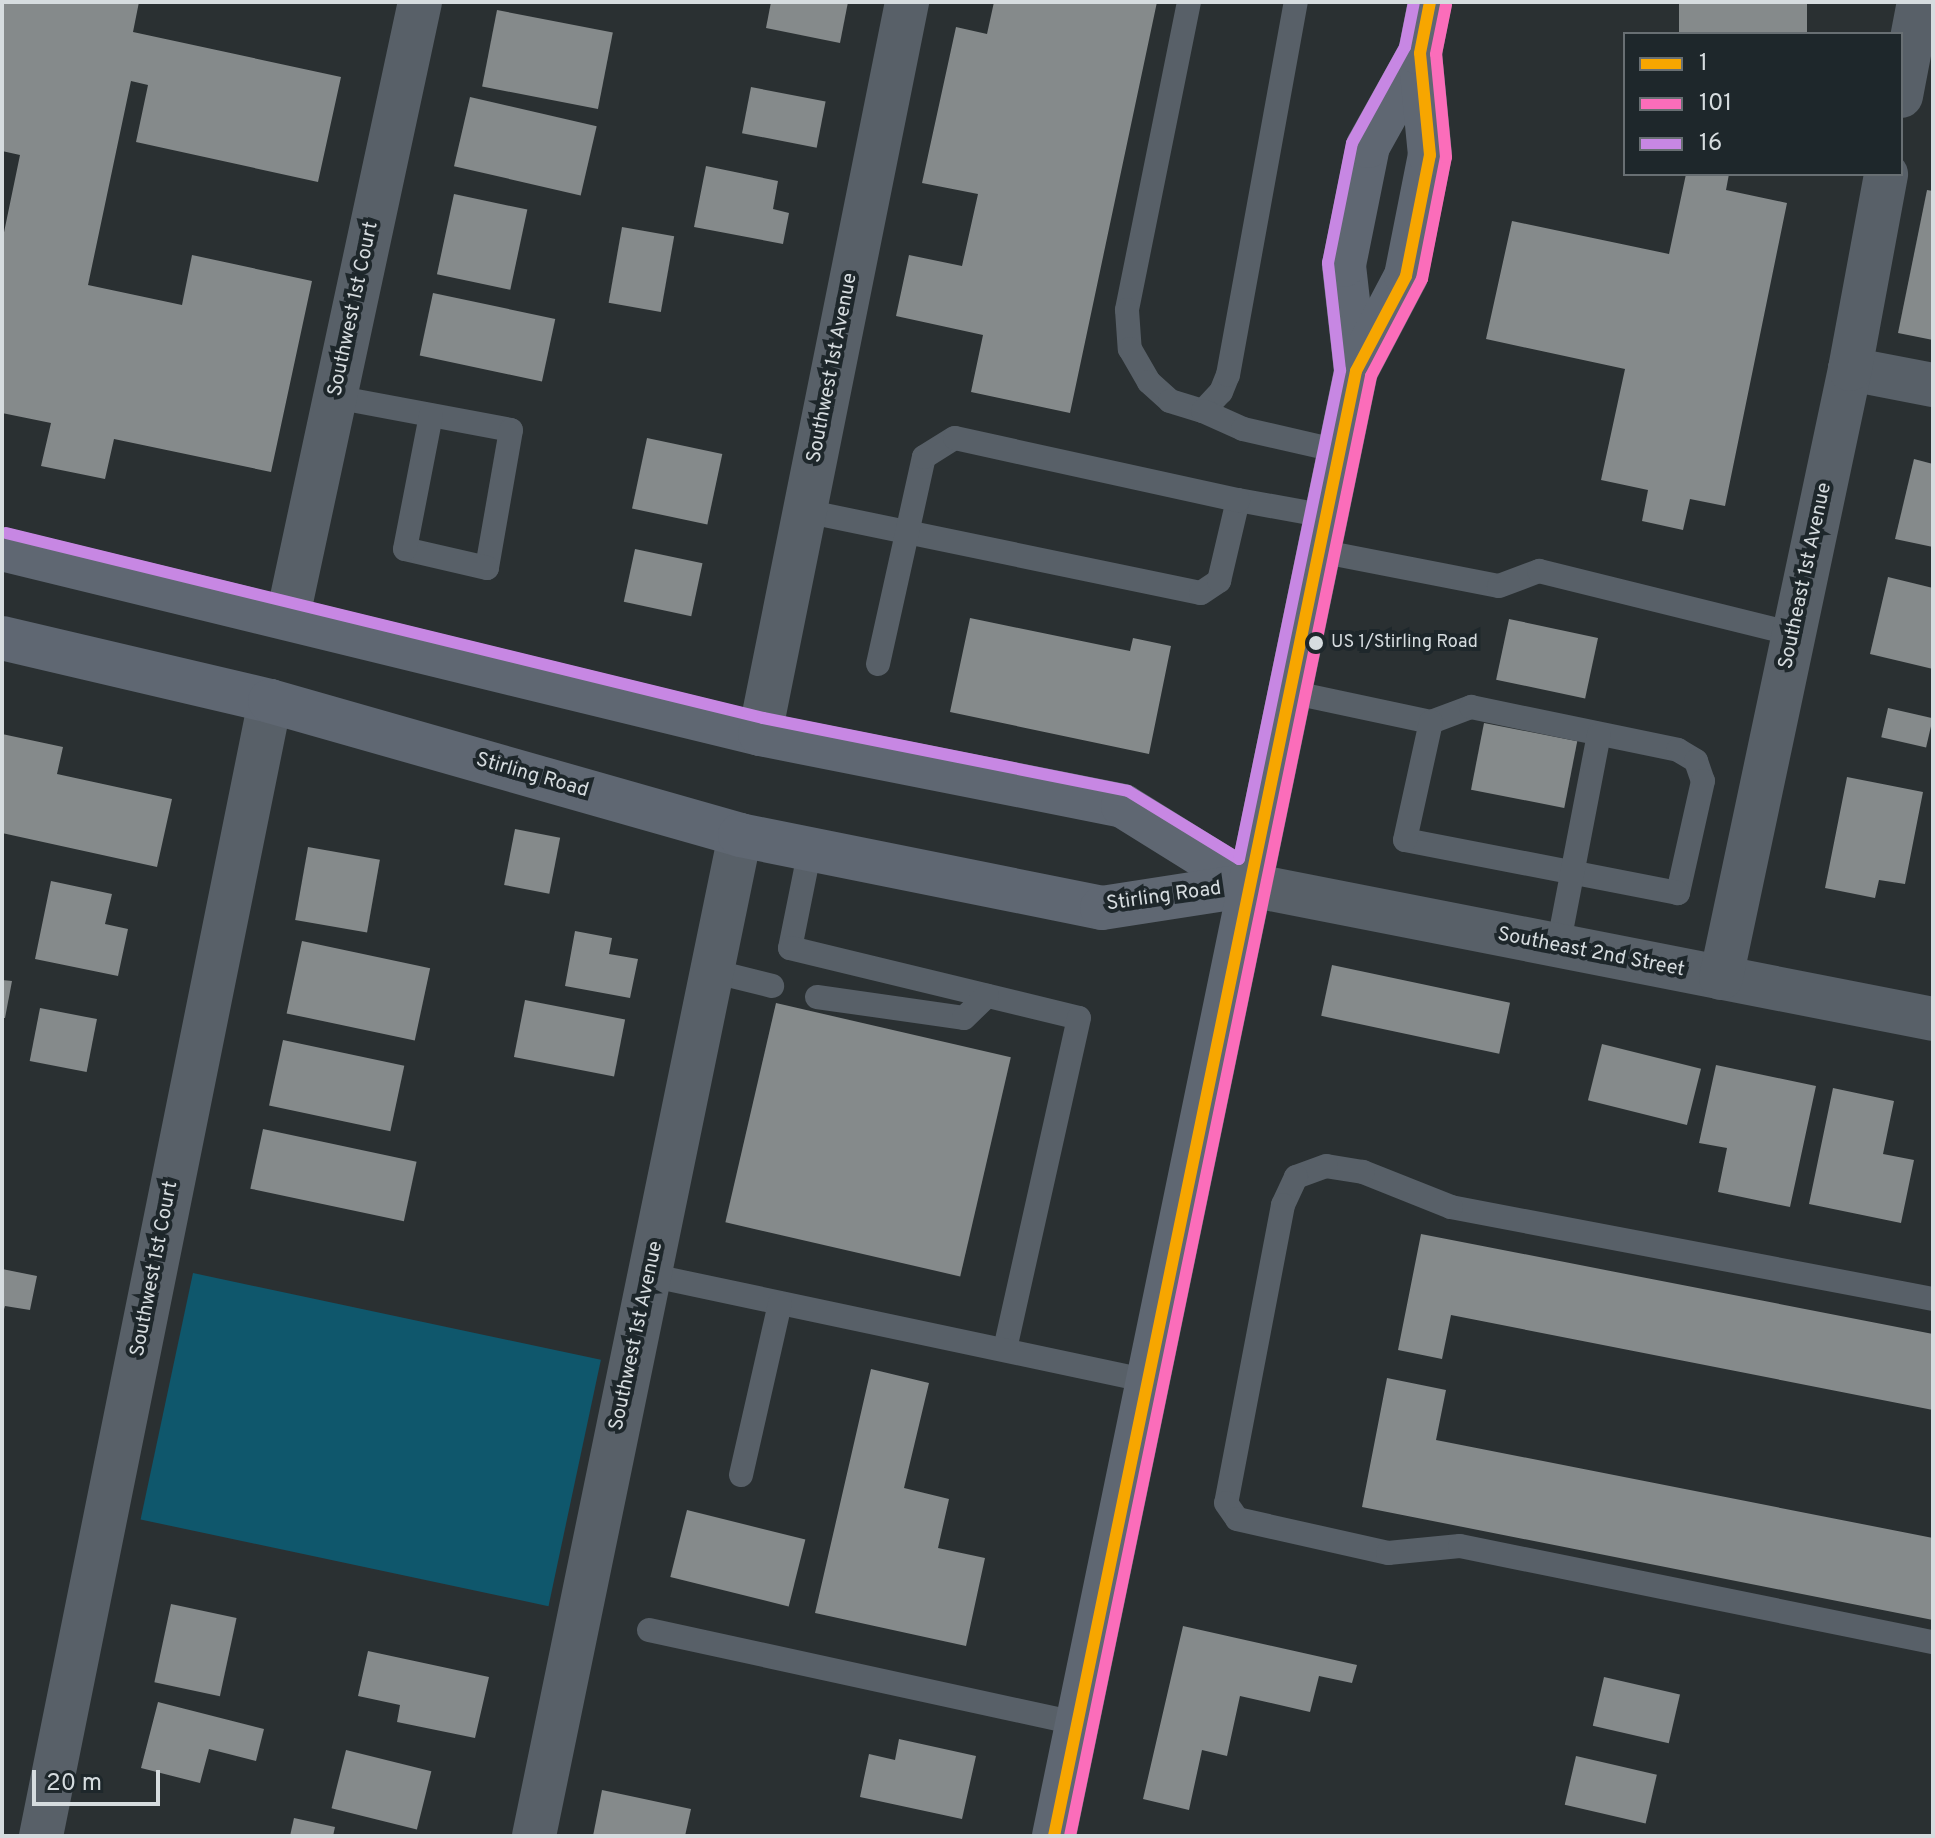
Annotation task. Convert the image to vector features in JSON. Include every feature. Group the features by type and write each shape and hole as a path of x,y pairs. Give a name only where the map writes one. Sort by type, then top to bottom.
{"main road":[{"path":"1054,1836 1356,371 1406,276 1430,155 1420,53 1430,2"},
{"path":"1356,371 1344,265 1368,146 1420,53"},
{"name":"Stirling Road","path":"2,549 288,616 760,734 1123,806 1250,885"},
{"name":"Stirling Road","path":"2,638 270,701 740,835 1102,908 1250,885"}],"street":[{"name":"Southwest 1st Court","path":"288,616 420,2"},
{"name":"Southwest 1st Avenue","path":"760,734 907,2"},
{"path":"1903,86 1919,2"},
{"name":"Southeast 1st Avenue","path":"1721,978 1850,369 1886,176"},
{"path":"1850,369 1933,385"},
{"name":"Southwest 1st Court","path":"41,1836 270,701"},
{"name":"Southwest 1st Avenue","path":"534,1836 740,835"},
{"name":"Southeast 2nd Street","path":"1250,885 1933,1019"}],"lane":[{"path":"1189,2 1127,310 1130,349 1149,382 1170,401 1203,411 1243,429 1339,451"},
{"path":"1203,411 1221,392 1228,375 1296,2"},
{"path":"335,397 431,415 511,430 487,568 405,549 431,415"},
{"path":"878,664 904,532 924,457 955,438 1238,500 1322,533 1499,586 1539,571 1794,634"},
{"path":"805,511 1201,593 1219,581 1238,500"},
{"path":"1290,692 1431,722 1471,707 1678,750 1696,761 1703,781 1678,893 1405,840 1431,722"},
{"path":"1558,947 1570,871 1599,735"},
{"path":"810,849 790,948 1079,1018 1005,1350"},
{"path":"712,971 772,986"},
{"path":"817,997 964,1018 987,996"},
{"path":"1933,1299 1451,1207 1363,1172 1326,1166 1296,1177 1283,1205 1226,1503 1237,1519 1388,1553 1460,1546 1933,1642"},
{"path":"649,1275 1149,1381"},
{"path":"741,1475 780,1303"},
{"path":"649,1630 1077,1723"}],"shaded area":[{"path":"193,1273 601,1360 548,1606 141,1519"}],"building":[{"path":"2,2 139,2 133,32 341,77 318,182 136,142 148,85 131,81 88,285 182,305 192,255 312,281 271,472 114,439 105,479 41,466 51,423 2,413 2,242 20,155 2,151"},
{"path":"771,2 848,2 840,43 766,28"},
{"path":"994,2 1157,2 1070,413 971,392 983,335 896,316 909,255 962,266 978,194 922,183 956,27 987,34"},
{"path":"1679,2 1807,2 1807,32 1679,32"},
{"path":"497,10 613,33 598,109 482,87"},
{"path":"751,87 826,102 817,148 742,133"},
{"path":"470,97 597,126 581,195 454,166"},
{"path":"706,166 778,181 773,209 789,213 783,244 694,227"},
{"path":"1686,176 1729,176 1726,190 1787,203 1725,506 1690,499 1683,530 1642,521 1648,490 1601,480 1625,369 1486,339 1512,221 1669,254"},
{"path":"1927,190 1933,191 1933,340 1898,333"},
{"path":"454,194 527,210 510,290 437,274"},
{"path":"622,227 674,236 661,312 609,303"},
{"path":"433,293 555,319 542,382 420,356"},
{"path":"647,438 722,454 707,524 632,508"},
{"path":"1914,459 1933,464 1933,547 1895,539"},
{"path":"635,549 702,563 691,616 624,602"},
{"path":"1888,577 1933,588 1933,669 1870,654"},
{"path":"970,618 1130,651 1133,638 1171,646 1149,754 950,712"},
{"path":"1509,619 1598,638 1585,699 1496,680"},
{"path":"1888,708 1933,718 1926,748 1881,737"},
{"path":"1484,723 1577,741 1564,808 1471,790"},
{"path":"2,734 63,747 57,774 172,799 157,867 2,833"},
{"path":"1847,777 1923,792 1905,884 1879,880 1875,898 1825,888"},
{"path":"515,829 560,838 549,894 504,885"},
{"path":"308,847 380,860 367,933 295,920"},
{"path":"51,881 112,894 105,924 128,929 118,976 35,959"},
{"path":"575,931 612,938 609,954 638,959 630,998 565,986"},
{"path":"302,941 430,968 415,1041 287,1013"},
{"path":"1332,965 1510,1003 1499,1054 1321,1016"},
{"path":"2,980 12,981 5,1018 2,1018"},
{"path":"525,1000 625,1019 614,1076 514,1057"},
{"path":"776,1003 1011,1057 960,1276 725,1222"},
{"path":"40,1008 97,1019 87,1072 30,1061"},
{"path":"283,1040 404,1066 390,1131 269,1106"},
{"path":"1602,1044 1701,1069 1687,1125 1588,1100"},
{"path":"1716,1065 1816,1086 1790,1207 1718,1192 1727,1148 1699,1143"},
{"path":"1833,1088 1894,1101 1883,1154 1914,1160 1901,1223 1809,1204"},
{"path":"263,1129 417,1162 404,1221 250,1189"},
{"path":"1421,1234 1933,1334 1933,1410 1451,1315 1442,1359 1398,1350"},
{"path":"2,1269 37,1276 30,1310 5,1306 2,1316"},
{"path":"871,1369 929,1383 904,1488 949,1499 938,1548 985,1558 966,1646 815,1613"},
{"path":"1387,1378 1446,1390 1436,1440 1933,1538 1933,1620 1362,1507"},
{"path":"687,1510 805,1540 789,1606 670,1577"},
{"path":"171,1604 237,1618 220,1696 154,1682"},
{"path":"1183,1626 1357,1665 1352,1683 1319,1676 1310,1712 1240,1696 1227,1756 1202,1750 1189,1810 1143,1799"},
{"path":"368,1651 489,1677 475,1738 397,1722 400,1705 358,1696"},
{"path":"1604,1677 1680,1695 1669,1743 1593,1726"},
{"path":"158,1702 264,1729 256,1761 209,1749 200,1783 141,1768"},
{"path":"899,1739 976,1756 962,1819 860,1797 869,1754 895,1760"},
{"path":"346,1750 431,1771 417,1830 331,1808"},
{"path":"1576,1756 1657,1775 1646,1823 1565,1805"},
{"path":"602,1790 691,1809 685,1836 593,1836"},
{"path":"294,1818 335,1827 333,1836 290,1836"}],"transit line":[{"name":"16","path":"6,533 763,718 1128,791 1239,859 1340,370 1328,263 1352,143 1405,47 1414,2"},
{"name":"1","path":"1054,1836 1356,371 1406,276 1430,155 1420,53 1430,2"},
{"name":"101","path":"1070,1836 1371,376 1422,279 1446,157 1436,54 1446,5"}],"place":[{"name":"US 1/Stirling Road","path":"1316,643"}]}
